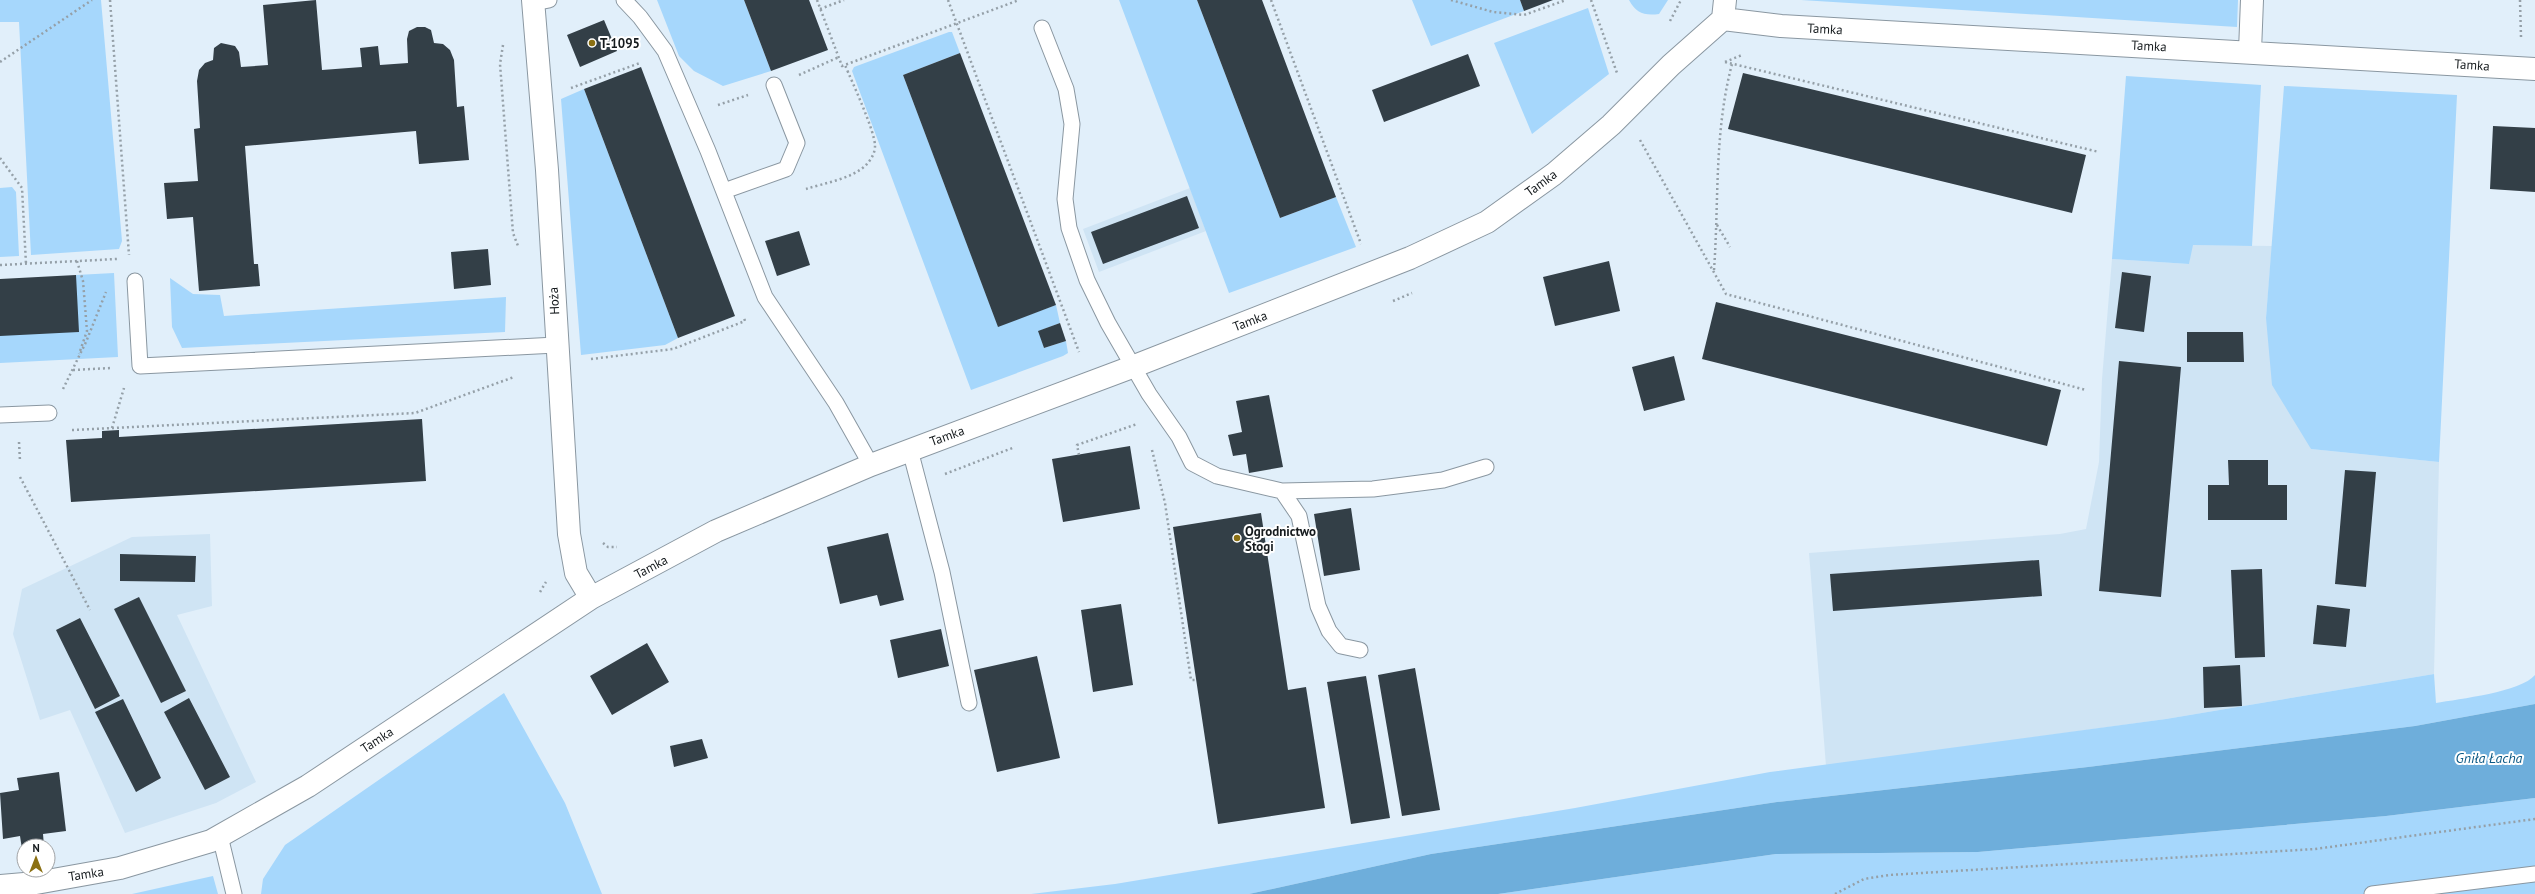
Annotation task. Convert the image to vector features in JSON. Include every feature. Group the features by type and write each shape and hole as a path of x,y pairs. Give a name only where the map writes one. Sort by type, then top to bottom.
{"street":[{"path":"2250,52 2252,0"},
{"name":"Hoża","path":"538,1 547,170 546,346 569,534 576,573 591,598"},
{"name":"Tamka","path":"0,886 36,882 120,868 220,836 308,786 591,598 716,531 871,465 1132,367 1410,258 1487,222 1566,164 1612,125 1724,9 1789,26 2535,69"}],"lane":[{"path":"624,0 640,17 665,51 724,191 765,296 836,403 871,465"},
{"path":"1042,28 1066,89 1072,124 1065,199 1069,228 1086,280 1132,367 1179,437 1192,464 1217,476 1282,491 1374,489 1443,480 1486,467"},
{"path":"724,191 786,169 797,143 774,85"},
{"path":"135,281 135,367 546,346"},
{"path":"0,415 49,413"},
{"path":"910,450 920,483 942,572 969,703"},
{"path":"1282,491 1299,516 1318,606 1329,631 1341,646 1360,650"},
{"path":"220,836 234,894"},
{"path":"2372,894 2535,874"}],"path":[{"path":"0,62 92,0"},
{"path":"0,265 130,258 110,0"},
{"path":"817,0 842,66 1019,0"},
{"path":"820,9 844,0"},
{"path":"948,0 955,25 1080,357 1120,343"},
{"path":"1271,0 1364,252"},
{"path":"1451,0 1493,12 1524,15 1566,0"},
{"path":"1591,0 1618,76"},
{"path":"1666,26 1681,0"},
{"path":"2520,0 2521,39"},
{"path":"507,38 500,64 513,233 520,252"},
{"path":"1719,65 1745,54"},
{"path":"569,89 645,61"},
{"path":"1724,62 2099,152"},
{"path":"1714,271 1720,125 1724,96 1732,64"},
{"path":"1638,136 1726,294 2086,390"},
{"path":"0,158 22,188 26,264"},
{"path":"1717,225 1730,247"},
{"path":"112,264 113,259"},
{"path":"76,366 87,331 83,281 77,261"},
{"path":"107,289 76,366 49,413 52,432 415,413 537,368 546,346"},
{"path":"1385,304 1414,292"},
{"path":"589,359 673,349 745,321 742,314"},
{"path":"73,370 135,367 112,428"},
{"path":"1079,455 1077,445 1140,422 1138,419"},
{"path":"13,439 19,438 20,461"},
{"path":"920,483 1022,444"},
{"path":"1151,445 1165,502 1191,680 1196,680"},
{"path":"20,477 90,610"},
{"path":"602,542 608,547 624,548"},
{"path":"539,594 546,582 547,576"},
{"path":"1835,894 1864,879 1889,875 2315,849 2535,819"}],"shaded area":[{"path":"0,0 101,0 122,241 119,249 31,255 19,22 0,22"},
{"path":"657,0 744,0 771,71 723,86 694,71 679,56"},
{"path":"1119,0 1197,0 1280,218 1336,197 1356,247 1229,293"},
{"path":"1412,0 1520,0 1524,11 1431,46"},
{"path":"1629,0 1668,0 1659,14 1654,15 1641,13"},
{"path":"1801,0 2238,0 2237,27"},
{"path":"1588,8 1609,74 1532,134 1494,43"},
{"path":"952,32 960,53 903,75 998,326 1056,305 1060,323 1039,331 1044,348 1066,341 1068,353 971,390 852,71 854,67"},
{"path":"2126,76 2261,85 2252,246 2193,245 2189,264 2112,259"},
{"path":"2284,86 2457,95 2439,462 2311,449 2272,385 2266,318"},
{"path":"584,89 678,338 665,345 581,355 561,99"},
{"path":"12,187 16,192 19,256 0,257 0,188"},
{"path":"1190,188 1206,231 1099,272 1083,229"},
{"path":"2192,245 2272,246 2266,318 2311,449 2439,462 2434,674 2166,719 1826,766 1809,553 2060,534 2086,529 2099,462 2102,379 2112,259 2189,264"},
{"path":"114,273 118,357 0,363 0,336 76,275"},
{"path":"170,278 193,294 220,295 224,316 506,297 505,332 182,348 172,327"},
{"path":"210,534 212,606 177,615 256,782 216,803 125,833 70,710 40,720 13,634 22,589 132,537"},
{"path":"2434,674 2436,703 2474,697 2504,690 2528,681 2535,675 2535,704 2415,726 2088,767 1777,802 1431,854 1249,894 1031,894 1115,884 1575,808 1770,772 2166,719"},
{"path":"504,693 565,803 602,894 261,894 263,879 285,845"},
{"path":"2535,798 2535,894 1498,894 1776,854 1978,852 2386,816"},
{"path":"213,876 218,894 132,894"}],"water":[{"name":"Gniła Łacha","path":"2535,704 2535,798 2386,816 1978,852 1776,854 1498,894 1249,894 1431,854 1777,802 2088,767 2415,726"}],"building":[{"path":"316,0 322,70 362,67 360,48 378,46 380,65 408,63 407,39 409,31 417,27 425,27 431,30 434,43 443,44 450,50 454,60 457,107 464,106 469,160 419,164 416,131 245,146 254,264 258,264 260,286 199,291 193,217 167,219 164,183 198,181 194,129 200,128 197,81 199,70 205,63 213,60 214,48 221,43 235,46 239,52 241,67 268,65 263,5"},
{"path":"744,0 809,0 828,50 771,71"},
{"path":"1197,0 1262,0 1336,197 1280,218"},
{"path":"1520,0 1553,0 1524,11"},
{"name":"T-1095","path":"604,20 617,51 580,67 567,35"},
{"path":"960,53 1056,305 998,327 903,75"},
{"path":"1468,54 1480,86 1384,122 1372,90"},
{"path":"641,67 735,316 678,338 584,89"},
{"path":"1743,73 2086,155 2072,213 1728,129"},
{"path":"2493,126 2535,128 2535,192 2490,189"},
{"path":"1187,196 1199,228 1103,264 1091,232"},
{"path":"799,231 810,265 777,276 765,241"},
{"path":"488,249 491,285 454,289 451,252"},
{"path":"1609,261 1620,311 1555,326 1543,277"},
{"path":"2122,272 2151,276 2144,332 2115,328"},
{"path":"76,275 79,332 0,336 0,279"},
{"path":"1716,302 2061,390 2047,446 1702,359"},
{"path":"1060,323 1066,341 1044,348 1038,331"},
{"path":"2187,332 2243,332 2244,362 2187,362"},
{"path":"1674,356 1685,400 1644,411 1632,367"},
{"path":"2119,361 2181,367 2161,597 2099,591"},
{"path":"1269,395 1283,467 1249,473 1246,454 1233,456 1228,435 1242,432 1236,401"},
{"path":"422,419 426,481 71,502 66,440 102,438 102,431 119,430 119,437"},
{"path":"1130,446 1140,509 1063,522 1052,459"},
{"path":"2228,460 2268,460 2268,485 2287,485 2287,520 2208,520 2208,485 2229,485"},
{"path":"2345,470 2376,472 2366,587 2335,584"},
{"path":"1351,508 1360,570 1324,576 1314,514"},
{"path":"1261,513 1288,690 1306,687 1325,808 1218,824 1173,527"},
{"path":"888,533 904,600 880,606 877,595 840,604 827,547"},
{"path":"120,554 196,556 195,582 120,581"},
{"path":"2039,560 2042,596 1833,611 1830,574"},
{"path":"2262,569 2265,657 2235,658 2231,570"},
{"path":"139,597 186,691 161,703 114,609"},
{"path":"1121,604 1133,685 1093,692 1081,610"},
{"path":"2317,605 2350,609 2346,647 2313,644"},
{"path":"80,618 120,696 95,709 56,630"},
{"path":"941,629 949,666 898,678 890,640"},
{"path":"647,643 669,682 612,715 590,676"},
{"path":"1037,656 1060,758 997,772 974,670"},
{"path":"2240,665 2242,706 2204,708 2203,667"},
{"path":"1415,668 1440,810 1402,816 1378,675"},
{"path":"1366,676 1390,818 1351,824 1327,682"},
{"path":"189,698 230,777 205,790 164,712"},
{"path":"123,699 161,778 136,792 95,712"},
{"path":"702,739 708,758 674,767 670,746"},
{"path":"59,772 66,831 43,834 43,838 20,838 20,836 3,839 0,793 19,790 17,778"}],"place":[{"name":"T-1095","path":"592,43"},
{"name":"Ogrodnictwo Stogi","path":"1237,538"}]}
